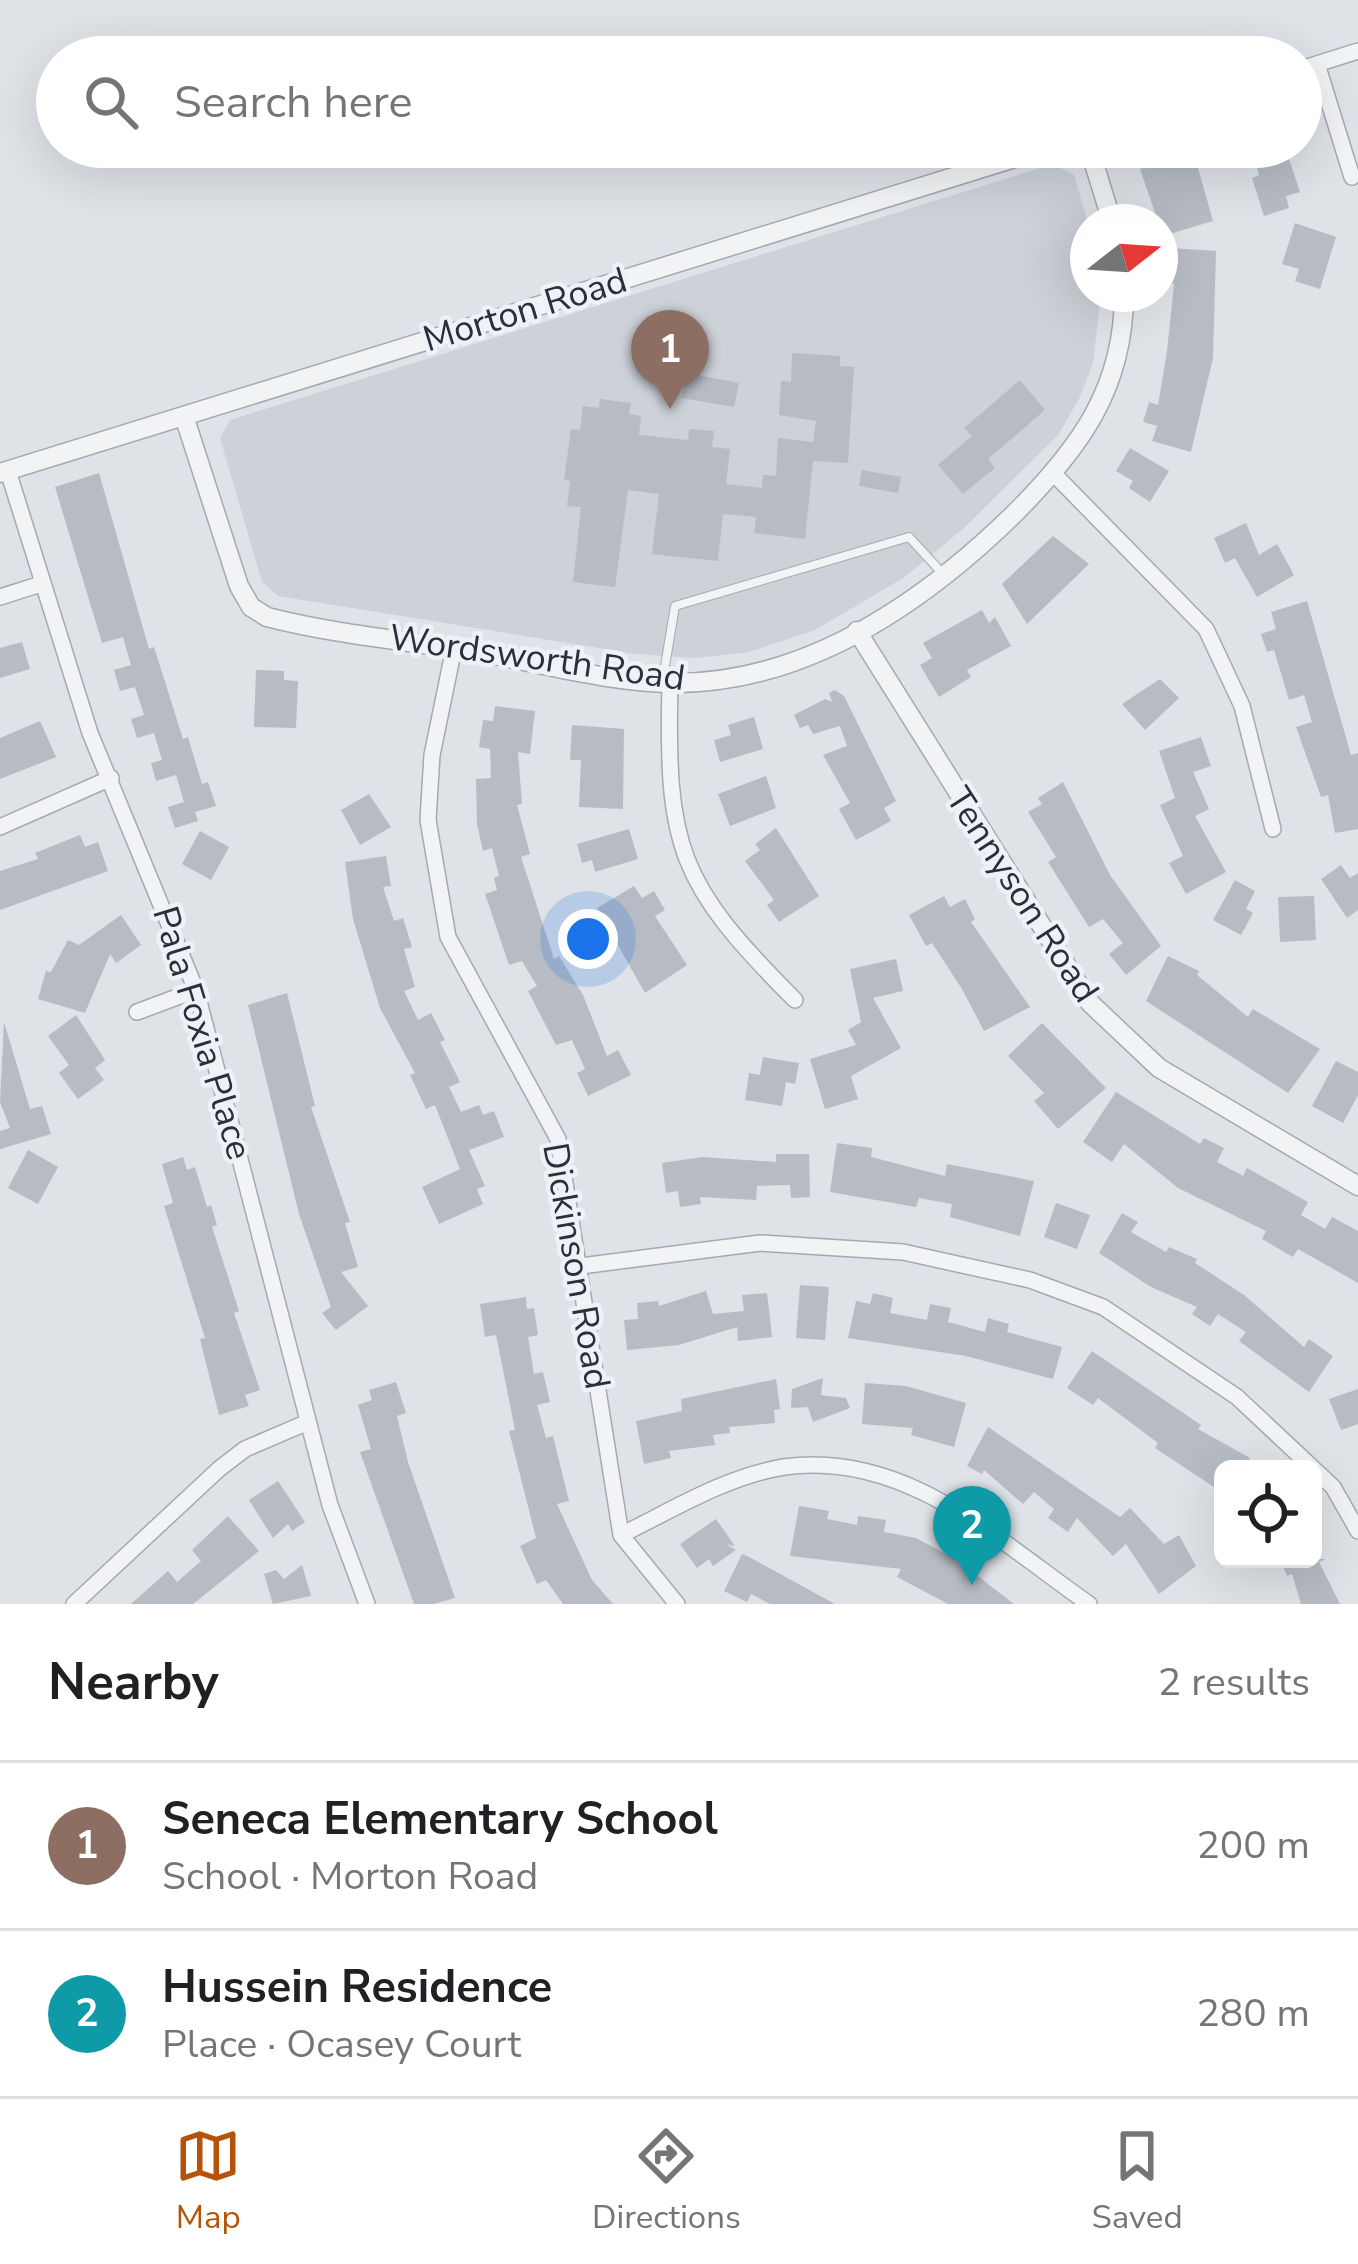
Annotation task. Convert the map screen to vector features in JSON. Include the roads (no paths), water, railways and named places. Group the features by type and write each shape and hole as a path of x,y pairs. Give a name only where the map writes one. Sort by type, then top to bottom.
{"street":[{"path":"1322,62 1358,51"},
{"path":"1322,100 1352,177"},
{"name":"Morton Road","path":"4,472 982,168"},
{"path":"1095,168 1106,204"},
{"name":"Wordsworth Road","path":"184,416 238,586 251,607 284,621 666,682 785,667 857,632 945,576 1079,445 1110,387 1119,356 1123,312"},
{"name":"Pala Foxia Place","path":"4,472 111,778 196,990 330,1505 367,1604"},
{"path":"1054,474 1206,629 1242,706 1273,829"},
{"path":"0,597 41,584"},
{"name":"Tennyson Road","path":"857,632 1052,950 1106,1021 1159,1068 1358,1186"},
{"name":"Dickinson Road","path":"454,648 432,755 428,820 448,937 558,1139 621,1535"},
{"path":"666,682 671,816 686,863 710,906 795,1000"},
{"path":"0,826 111,778"},
{"path":"136,1012 196,990"},
{"path":"581,1266 760,1243 903,1252 1030,1280 1103,1307 1237,1397 1333,1487 1358,1531"},
{"path":"74,1604 244,1449 308,1422"},
{"path":"677,1604 621,1535 722,1486 782,1467 837,1465 884,1473 927,1491 1088,1604"}],"lane":[{"path":"666,682 675,606 909,537 945,576"}],"place":[{"name":"Seneca Elementary School","path":"670,409"},
{"name":"Hussein Residence","path":"972,1585"}]}
